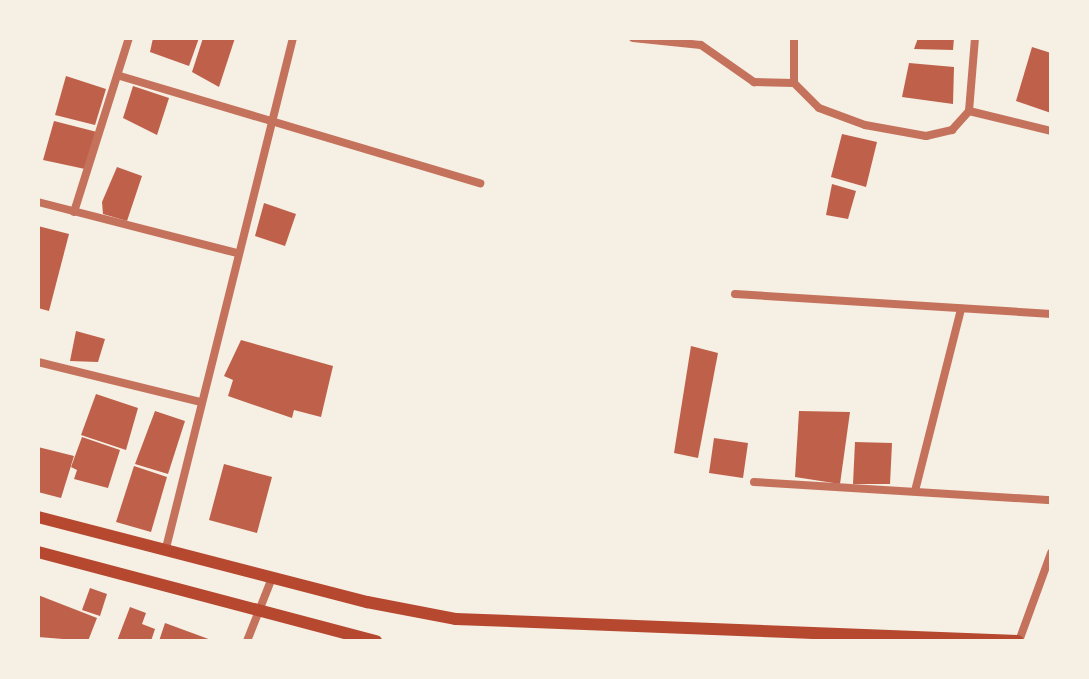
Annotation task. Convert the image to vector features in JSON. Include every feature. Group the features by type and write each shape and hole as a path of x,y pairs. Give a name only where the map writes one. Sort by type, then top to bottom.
{"main road":[{"path":"38,517 272,578 456,619 1018,641"},
{"path":"38,552 376,641"}],"street":[{"path":"74,212 120,76 129,38"},
{"path":"166,548 270,119 293,38"},
{"path":"633,38 701,45 754,82 794,83 819,108 865,125 926,136 952,130 969,111 975,38"},
{"path":"794,38 794,83"},
{"path":"120,76 480,183"},
{"path":"969,111 1051,131"},
{"path":"38,202 237,253"},
{"path":"735,294 1051,314"},
{"path":"915,491 961,309"},
{"path":"38,362 201,402"},
{"path":"754,482 1051,500"},
{"path":"1018,641 1051,553"},
{"path":"247,641 272,578"}],"building":[{"path":"153,38 199,38 189,66 150,52"},
{"path":"203,38 235,38 219,87 192,72"},
{"path":"918,38 954,38 953,50 914,49"},
{"path":"1032,47 1051,53 1051,113 1016,101"},
{"path":"909,63 954,67 953,104 902,97"},
{"path":"66,76 106,89 95,125 55,115"},
{"path":"133,86 169,98 157,135 123,118"},
{"path":"54,121 97,132 85,169 43,160"},
{"path":"842,134 877,142 866,187 831,177"},
{"path":"117,167 142,176 127,221 103,214 102,202"},
{"path":"832,184 856,191 848,219 826,215"},
{"path":"264,203 296,214 285,246 255,236"},
{"path":"38,226 69,234 49,311 38,308"},
{"path":"76,331 105,339 98,362 70,361"},
{"path":"241,340 333,366 321,417 294,410 292,418 228,396 233,380 224,376"},
{"path":"691,346 718,353 698,458 674,453"},
{"path":"96,394 138,408 126,450 81,435"},
{"path":"155,411 185,421 168,474 135,464"},
{"path":"799,411 850,412 840,484 795,477"},
{"path":"82,437 120,450 108,488 74,479 77,470 71,467"},
{"path":"714,438 748,443 743,478 709,473"},
{"path":"855,442 892,443 890,484 853,484"},
{"path":"38,447 74,456 61,498 38,492"},
{"path":"224,464 272,477 257,533 209,520"},
{"path":"134,466 167,477 151,532 116,522"},
{"path":"90,588 107,594 100,616 82,610"},
{"path":"38,595 97,618 88,641 38,637"},
{"path":"130,607 146,613 142,624 155,629 151,641 117,641"},
{"path":"165,623 214,641 159,641"}]}
